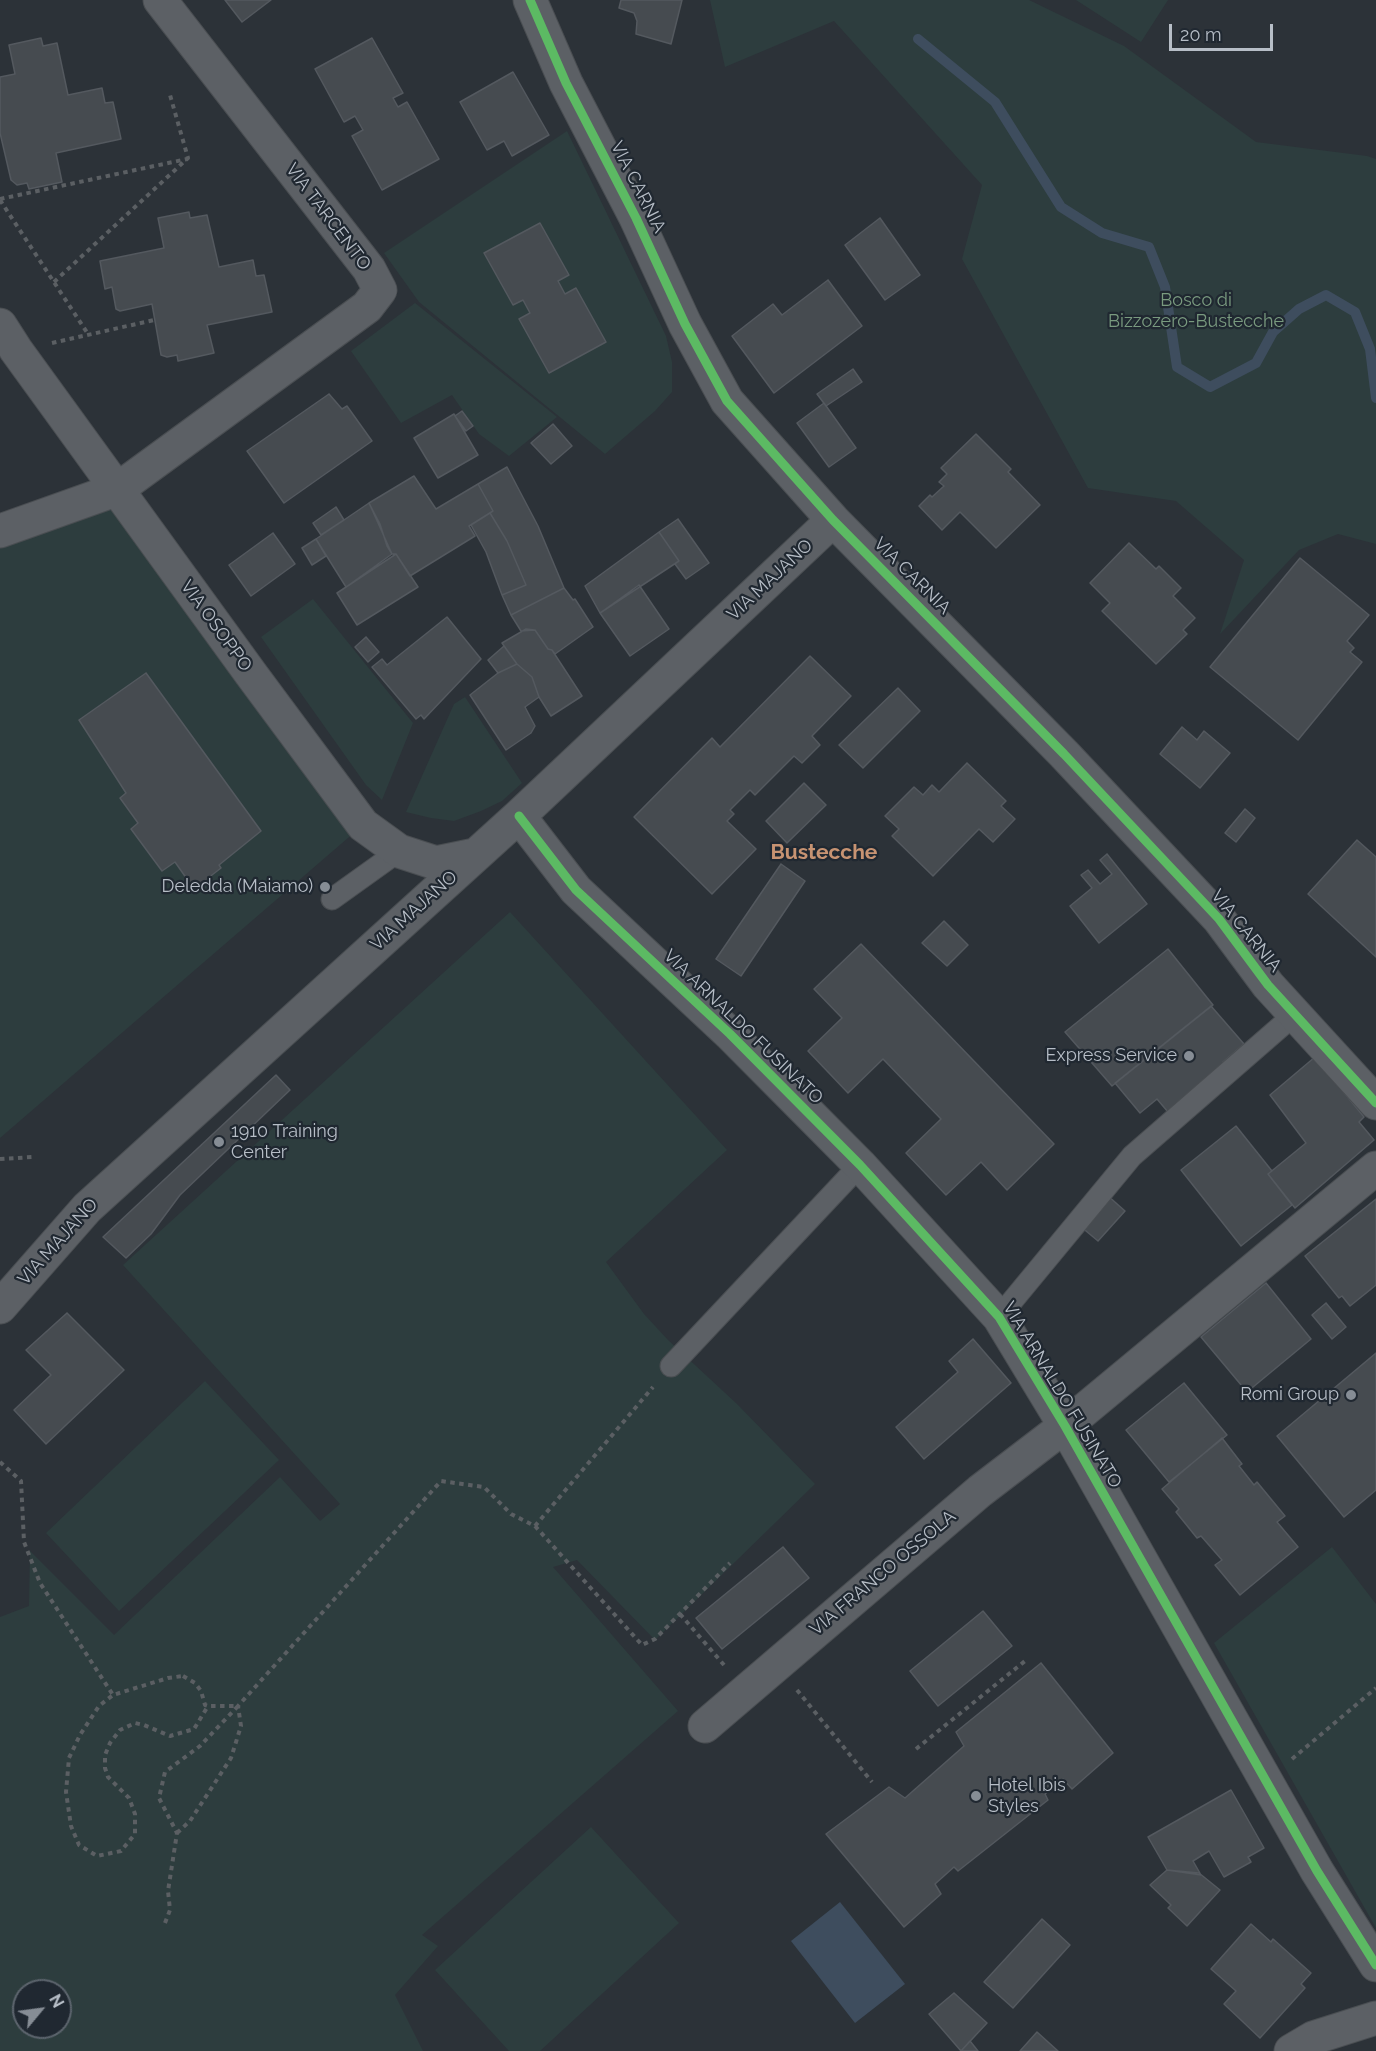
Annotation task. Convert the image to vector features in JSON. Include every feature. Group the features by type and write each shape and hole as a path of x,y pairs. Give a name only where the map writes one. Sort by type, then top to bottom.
{"street":[{"name":"VIA TARCENTO","path":"118,489 367,307 380,290 369,268 160,0"},
{"name":"VIA CARNIA","path":"530,0 566,83 636,218 685,324 727,401 833,520 1064,754 1219,919 1268,985 1376,1103"},
{"name":"VIA OSOPPO","path":"0,325 363,825 399,850 436,863 475,855"},
{"path":"0,531 118,489"},
{"name":"VIA MAJANO","path":"0,1307 87,1208 519,816 833,520"},
{"name":"VIA ARNALDO FUSINATO","path":"519,816 576,890 730,1034 860,1165 999,1317 1065,1426 1317,1871 1376,1965"},
{"name":"VIA FRANCO OSSOLA","path":"705,1726 980,1491 1065,1426 1376,1168"},
{"path":"1292,2051 1313,2038 1376,2018"}],"lane":[{"path":"332,899 399,850"},
{"path":"999,1317 1132,1156 1294,1015"},
{"path":"672,1366 860,1165"}],"path":[{"path":"170,95 189,158"},
{"path":"88,334 0,199 189,158"},
{"path":"54,282 189,158"},
{"path":"51,343 154,320"},
{"path":"0,1159 33,1157"},
{"path":"535,1526 672,1366"},
{"path":"0,1462 21,1481 24,1542 40,1583 113,1695"},
{"path":"165,1923 170,1910 168,1892 177,1833 159,1798 165,1772 200,1746 238,1706 441,1481 484,1487 511,1514 535,1526 642,1645 655,1639 730,1563"},
{"path":"680,1614 745,1692"},
{"path":"916,1749 1025,1661"},
{"path":"776,1665 872,1782"},
{"path":"208,1706 194,1729 180,1734 170,1736 135,1723 120,1730 105,1755 105,1768 108,1777 129,1798 135,1814 135,1834 121,1851 97,1856 79,1845 71,1826 66,1792 69,1758 80,1735 99,1706 113,1695 168,1678 183,1676 195,1683 201,1691 205,1705 238,1706"},
{"path":"1264,1778 1287,1764 1376,1688"},
{"path":"177,1833 190,1821 231,1758 241,1726 238,1706"}],"green space":[{"name":"Bosco di Bizzozero-Bustecche","path":"710,0 1029,0 1124,46 1256,142 1376,159 1376,544 1338,534 1299,550 1220,634 1244,560 1176,501 1088,488 962,259 982,185 834,21 725,67"},
{"path":"1076,0 1168,0 1141,42"},
{"path":"567,131 666,336 672,362 672,392 655,411 605,454 419,302 384,253"},
{"path":"415,303 557,417 509,456 479,434 452,395 401,423 351,351"},
{"path":"118,489 363,825 0,1138 0,539"},
{"path":"313,599 413,723 382,800 366,785 261,637"},
{"path":"465,697 522,783 502,801 454,821 406,812 454,704"},
{"path":"510,912 727,1150 606,1262 644,1314 668,1340 737,1404 815,1484 655,1640 577,1560 553,1567 678,1711 422,1935 438,1946 395,1995 423,2051 0,2051 0,1617 29,1606 30,1551 114,1635 280,1477 320,1521 340,1504 123,1265"},
{"path":"205,1381 279,1460 119,1611 46,1533"},
{"path":"1332,1547 1376,1604 1376,1928 1214,1643"},
{"path":"591,1827 679,1923 540,2051 509,2051 435,1970"}],"water":[{"path":"840,1902 905,1984 855,2023 791,1941"}],"building":[{"path":"225,0 271,0 242,22"},
{"path":"621,0 682,0 671,44 636,34 637,21 634,13 619,8"},
{"path":"41,38 43,46 57,43 68,95 102,88 105,103 113,102 121,139 56,153 62,182 29,189 27,183 17,185 11,180 0,133 0,77 15,74 9,45"},
{"path":"372,38 403,93 393,98 398,107 407,102 439,159 382,190 352,136 363,130 355,116 344,122 315,69"},
{"path":"513,72 549,135 512,156 504,141 487,150 460,102"},
{"path":"189,212 190,218 207,215 219,267 253,260 256,276 264,275 272,312 207,325 214,353 178,361 177,355 167,357 161,355 152,304 120,311 116,309 112,287 105,289 100,261 164,248 158,218"},
{"path":"880,218 920,275 885,300 845,245"},
{"path":"540,223 569,275 558,281 565,294 576,288 606,342 549,373 519,319 530,313 523,300 513,305 484,253"},
{"path":"828,280 862,326 774,393 732,336 773,304 782,315"},
{"path":"853,369 862,382 826,406 817,394"},
{"path":"329,394 342,409 347,406 372,441 284,503 247,451"},
{"path":"824,403 856,448 829,467 797,423"},
{"path":"462,411 473,426 466,431 455,416"},
{"path":"454,414 478,455 438,478 414,438"},
{"path":"553,424 572,446 551,464 531,443"},
{"path":"976,434 1011,469 1008,472 1040,505 996,548 960,512 942,530 919,506 944,486 939,482 947,474 941,468"},
{"path":"507,467 538,526 564,588 511,615 502,595 526,585 507,541 490,513 493,511 478,484"},
{"path":"414,476 436,509 478,484 493,511 469,526 475,536 410,576 396,554 392,554 387,546 380,524 369,503"},
{"path":"369,503 392,554 346,587 316,539"},
{"path":"336,507 344,520 321,535 313,523"},
{"path":"490,513 507,541 526,585 502,595 486,552 471,525"},
{"path":"678,519 709,563 686,579 675,564 679,561 659,532"},
{"path":"659,532 679,561 600,613 585,586"},
{"path":"273,533 295,564 251,596 229,565"},
{"path":"316,539 326,556 312,565 302,548"},
{"path":"1129,543 1156,569 1159,566 1181,588 1173,596 1195,618 1183,630 1187,634 1156,664 1102,611 1110,603 1090,583"},
{"path":"396,554 418,587 357,625 337,593"},
{"path":"1300,558 1369,615 1347,641 1354,648 1350,652 1362,662 1298,740 1210,667"},
{"path":"639,585 669,629 630,656 600,613"},
{"path":"564,588 573,600 575,599 593,627 555,654 548,649 535,630 521,631 511,615"},
{"path":"447,617 481,659 424,719 421,715 416,719 372,667 382,659 387,665"},
{"path":"526,629 535,630 548,649 552,650 582,696 551,716 539,697 532,677 517,664 502,643"},
{"path":"366,637 379,652 368,662 355,647"},
{"path":"504,646 517,664 498,673 488,660"},
{"path":"810,656 851,696 812,736 820,745 802,763 794,756 755,795 750,790 730,810 734,814 727,821 756,849 712,894 634,817 712,738 720,747"},
{"path":"517,664 532,677 539,697 525,707 535,726 531,733 506,750 470,695 498,673"},
{"path":"146,673 261,831 194,889 175,862 162,871 131,829 138,823 120,798 126,793 79,720"},
{"path":"898,688 920,711 863,768 839,745"},
{"path":"1182,727 1197,740 1204,731 1230,753 1200,788 1160,754"},
{"path":"967,763 1006,801 1001,806 1015,819 993,842 979,829 933,876 892,836 899,829 885,816 914,787 923,795 932,785 939,792"},
{"path":"804,783 826,805 787,843 766,821"},
{"path":"1245,809 1255,818 1236,842 1225,833"},
{"path":"1357,840 1376,857 1376,957 1308,894"},
{"path":"1107,854 1147,904 1099,943 1070,906 1092,888 1081,875 1088,870 1100,884 1112,874 1100,860"},
{"path":"781,864 805,881 741,976 716,959"},
{"path":"944,921 968,945 947,966 922,943"},
{"path":"861,944 1054,1144 1007,1190 981,1162 946,1195 906,1153 941,1119 883,1059 848,1093 808,1051 842,1018 814,989"},
{"path":"1168,949 1213,1005 1112,1086 1065,1032"},
{"path":"1211,1006 1244,1044 1223,1062 1226,1066 1168,1112 1157,1099 1140,1113 1115,1083"},
{"path":"1315,1057 1364,1117 1359,1122 1374,1140 1295,1208 1268,1174 1306,1143 1270,1095"},
{"name":"1910 Training Center","path":"276,1075 290,1090 180,1195 151,1234 126,1258 103,1237"},
{"path":"1236,1126 1272,1171 1268,1174 1292,1205 1241,1246 1181,1170"},
{"path":"1107,1195 1125,1211 1098,1241 1080,1226"},
{"path":"1376,1199 1376,1285 1350,1306 1342,1296 1339,1298 1305,1256"},
{"name":"Romi Group","path":"1266,1283 1311,1339 1247,1392 1201,1337"},
{"path":"1326,1303 1346,1327 1332,1339 1312,1315"},
{"path":"67,1313 124,1370 46,1444 14,1410 51,1375 26,1350"},
{"path":"973,1339 1011,1383 924,1459 896,1427 958,1372 949,1361"},
{"name":"Romi Group","path":"1376,1353 1376,1490 1344,1517 1277,1436"},
{"path":"1184,1383 1227,1435 1169,1482 1126,1430"},
{"path":"1222,1438 1242,1464 1239,1466 1254,1485 1257,1482 1285,1516 1277,1522 1298,1547 1240,1595 1215,1565 1222,1560 1201,1536 1197,1538 1176,1512 1179,1509 1162,1489"},
{"path":"783,1547 809,1578 722,1649 696,1618"},
{"path":"983,1611 1012,1646 938,1706 910,1671"},
{"name":"Hotel Ibis Styles","path":"1041,1663 1113,1753 1072,1789 1063,1779 1045,1794 1048,1800 958,1871 954,1867 935,1884 941,1894 904,1927 826,1834 889,1787 905,1798 964,1746 956,1732"},
{"path":"1231,1790 1264,1848 1248,1857 1251,1862 1224,1877 1209,1851 1193,1861 1201,1875 1167,1870 1148,1837"},
{"path":"1167,1870 1199,1873 1220,1890 1187,1926 1168,1908 1171,1905 1150,1885"},
{"path":"1042,1919 1070,1945 1013,2008 984,1982"},
{"path":"1251,1924 1271,1942 1273,1939 1311,1973 1301,1984 1305,1988 1260,2038 1224,2004 1236,1991 1211,1969"},
{"path":"954,1993 987,2023 961,2051 929,2014"},
{"path":"1037,2032 1058,2051 1020,2051"},
{"path":"970,2041 978,2051 961,2051"}],"waterway":[{"path":"918,39 995,102 1061,207 1102,233 1149,247 1165,287 1177,367 1210,387 1256,363 1273,332 1299,309 1326,295 1355,312 1370,349 1376,398"}],"cycle path":[{"path":"530,0 566,83 636,218 685,324 727,401 833,520 1064,754 1219,919 1268,985 1376,1103"},
{"path":"519,816 576,890 730,1034 860,1165 999,1317 1065,1426 1317,1871 1376,1965"}],"place":[{"name":"Deledda (Maiamo)","path":"325,887"},
{"name":"Express Service","path":"1189,1056"},
{"name":"1910 Training Center","path":"219,1142"},
{"name":"Romi Group","path":"1351,1395"},
{"name":"Hotel Ibis Styles","path":"976,1796"}],"district":[{"name":"Bustecche","path":"824,853"}]}
